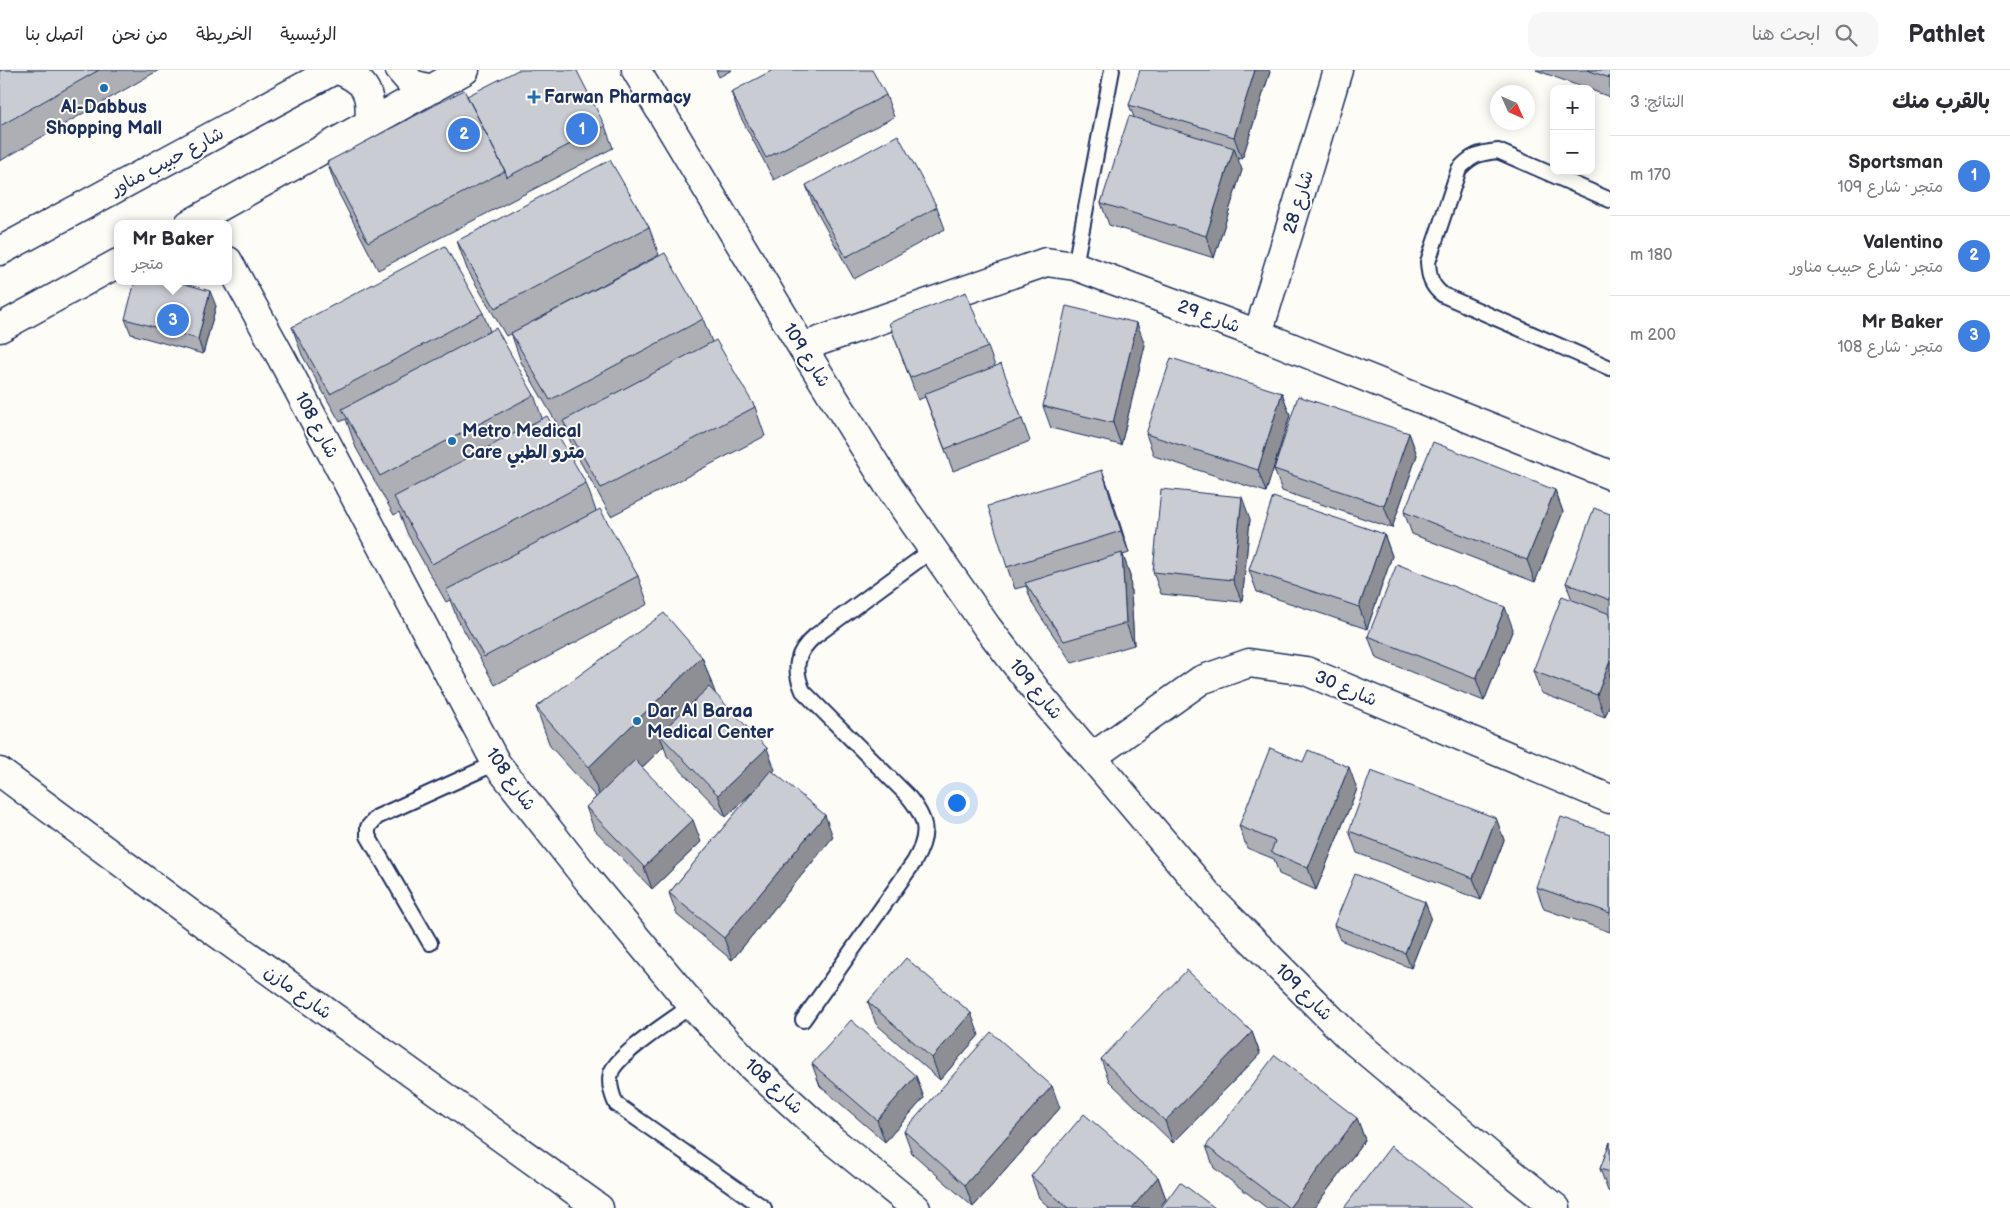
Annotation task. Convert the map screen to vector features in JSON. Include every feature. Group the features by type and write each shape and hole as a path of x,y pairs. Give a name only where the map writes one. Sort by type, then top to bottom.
{"street":[{"path":"336,70 353,75 366,88 371,106 369,124"},
{"name":"شارع حبيب مناور","path":"0,252 336,70"},
{"path":"400,70 412,84 432,89"},
{"path":"202,220 465,70"},
{"name":"شارع 109","path":"636,70 802,348 890,488 932,550 1042,698 1215,903 1348,1036 1556,1208"},
{"name":"شارع 28","path":"1258,334 1338,70"},
{"name":"شارع 29","path":"802,348 1046,262 1076,266 1258,334 1610,474"},
{"path":"0,328 114,265"},
{"name":"شارع 108","path":"232,268 496,763 588,880 692,1005 750,1065 832,1140 916,1208"},
{"name":"شارع 30","path":"1092,757 1201,680 1248,663 1306,671 1610,798"},
{"name":"شارع مازن","path":"0,772 196,918 599,1208"}],"lane":[{"path":"1076,266 1112,70"},
{"path":"1610,200 1498,152 1481,153 1468,159 1459,169 1428,262 1429,276 1434,288 1443,295 1610,368"},
{"path":"803,1020 914,862 923,846 925,827 919,809 907,795 803,691 798,680 797,667 800,654 806,644 815,636 932,550"},
{"path":"430,943 368,836 368,827 377,817 496,763"},
{"path":"692,1005 623,1056 611,1073 610,1090 616,1104 764,1208"}],"building":[{"path":"0,70 99,70 0,126"},
{"path":"518,70 577,71 605,126 507,177 467,96"},
{"path":"773,70 872,70 886,95 766,158 731,92"},
{"path":"1140,70 1255,70 1234,137 1129,105"},
{"path":"1587,70 1610,70 1610,78"},
{"path":"464,90 505,171 368,242 327,162"},
{"path":"1129,116 1234,148 1206,236 1101,203"},
{"path":"898,135 937,207 846,257 806,185"},
{"path":"610,160 649,227 495,308 457,241"},
{"path":"445,246 483,313 330,394 292,327"},
{"path":"665,253 703,319 550,400 511,333"},
{"path":"134,285 189,285 210,291 198,339 125,319"},
{"path":"966,292 988,347 910,378 889,323"},
{"path":"1066,306 1137,323 1113,423 1043,406"},
{"path":"496,328 534,395 380,476 342,409"},
{"path":"716,340 755,407 601,488 563,421"},
{"path":"1171,358 1282,393 1258,470 1146,434"},
{"path":"1001,364 1022,419 945,449 924,394"},
{"path":"1298,396 1409,433 1384,506 1274,469"},
{"path":"547,416 586,483 432,564 394,497"},
{"path":"1433,442 1555,490 1527,560 1404,512"},
{"path":"1102,470 1121,531 1007,567 988,506"},
{"path":"1161,489 1242,497 1233,580 1153,572"},
{"path":"1273,497 1384,534 1359,607 1249,570"},
{"path":"1594,508 1610,514 1610,600 1566,583"},
{"path":"600,509 638,576 484,657 446,590"},
{"path":"1122,553 1126,623 1064,641 1025,583"},
{"path":"1397,564 1505,607 1476,679 1368,636"},
{"path":"1562,596 1610,614 1610,661 1597,695 1533,671"},
{"path":"664,613 702,657 589,767 536,707"},
{"path":"709,687 767,748 718,795 659,734"},
{"path":"1270,748 1303,762 1308,750 1349,767 1308,868 1271,852 1275,841 1239,826"},
{"path":"635,760 693,820 644,867 586,807"},
{"path":"771,770 825,815 724,938 669,893"},
{"path":"1371,771 1496,818 1473,878 1349,831"},
{"path":"1561,817 1610,834 1610,913 1536,887"},
{"path":"1355,874 1425,902 1405,953 1334,925"},
{"path":"906,958 971,1013 932,1058 868,1002"},
{"path":"1187,970 1252,1032 1165,1121 1101,1059"},
{"path":"851,1020 916,1076 877,1120 812,1064"},
{"path":"991,1032 1052,1086 965,1185 904,1131"},
{"path":"1275,1055 1357,1118 1289,1208 1206,1146"},
{"path":"1084,1114 1158,1177 1132,1208 1068,1208 1031,1176"},
{"path":"1610,1142 1610,1172 1600,1169"},
{"path":"1391,1146 1473,1208 1344,1208"},
{"path":"1180,1182 1215,1208 1161,1208"}],"place":[{"name":"Al-Dabbus Shopping Mall","path":"104,88"},
{"name":"Farwan Pharmacy","path":"534,97"},
{"name":"Sportsman","path":"582,129"},
{"name":"Valentino","path":"464,134"},
{"name":"Mr Baker","path":"173,320"},
{"name":"Metro Medical Care مترو الطبي","path":"452,441"},
{"name":"Dar Al Baraa Medical Center","path":"637,721"}]}
